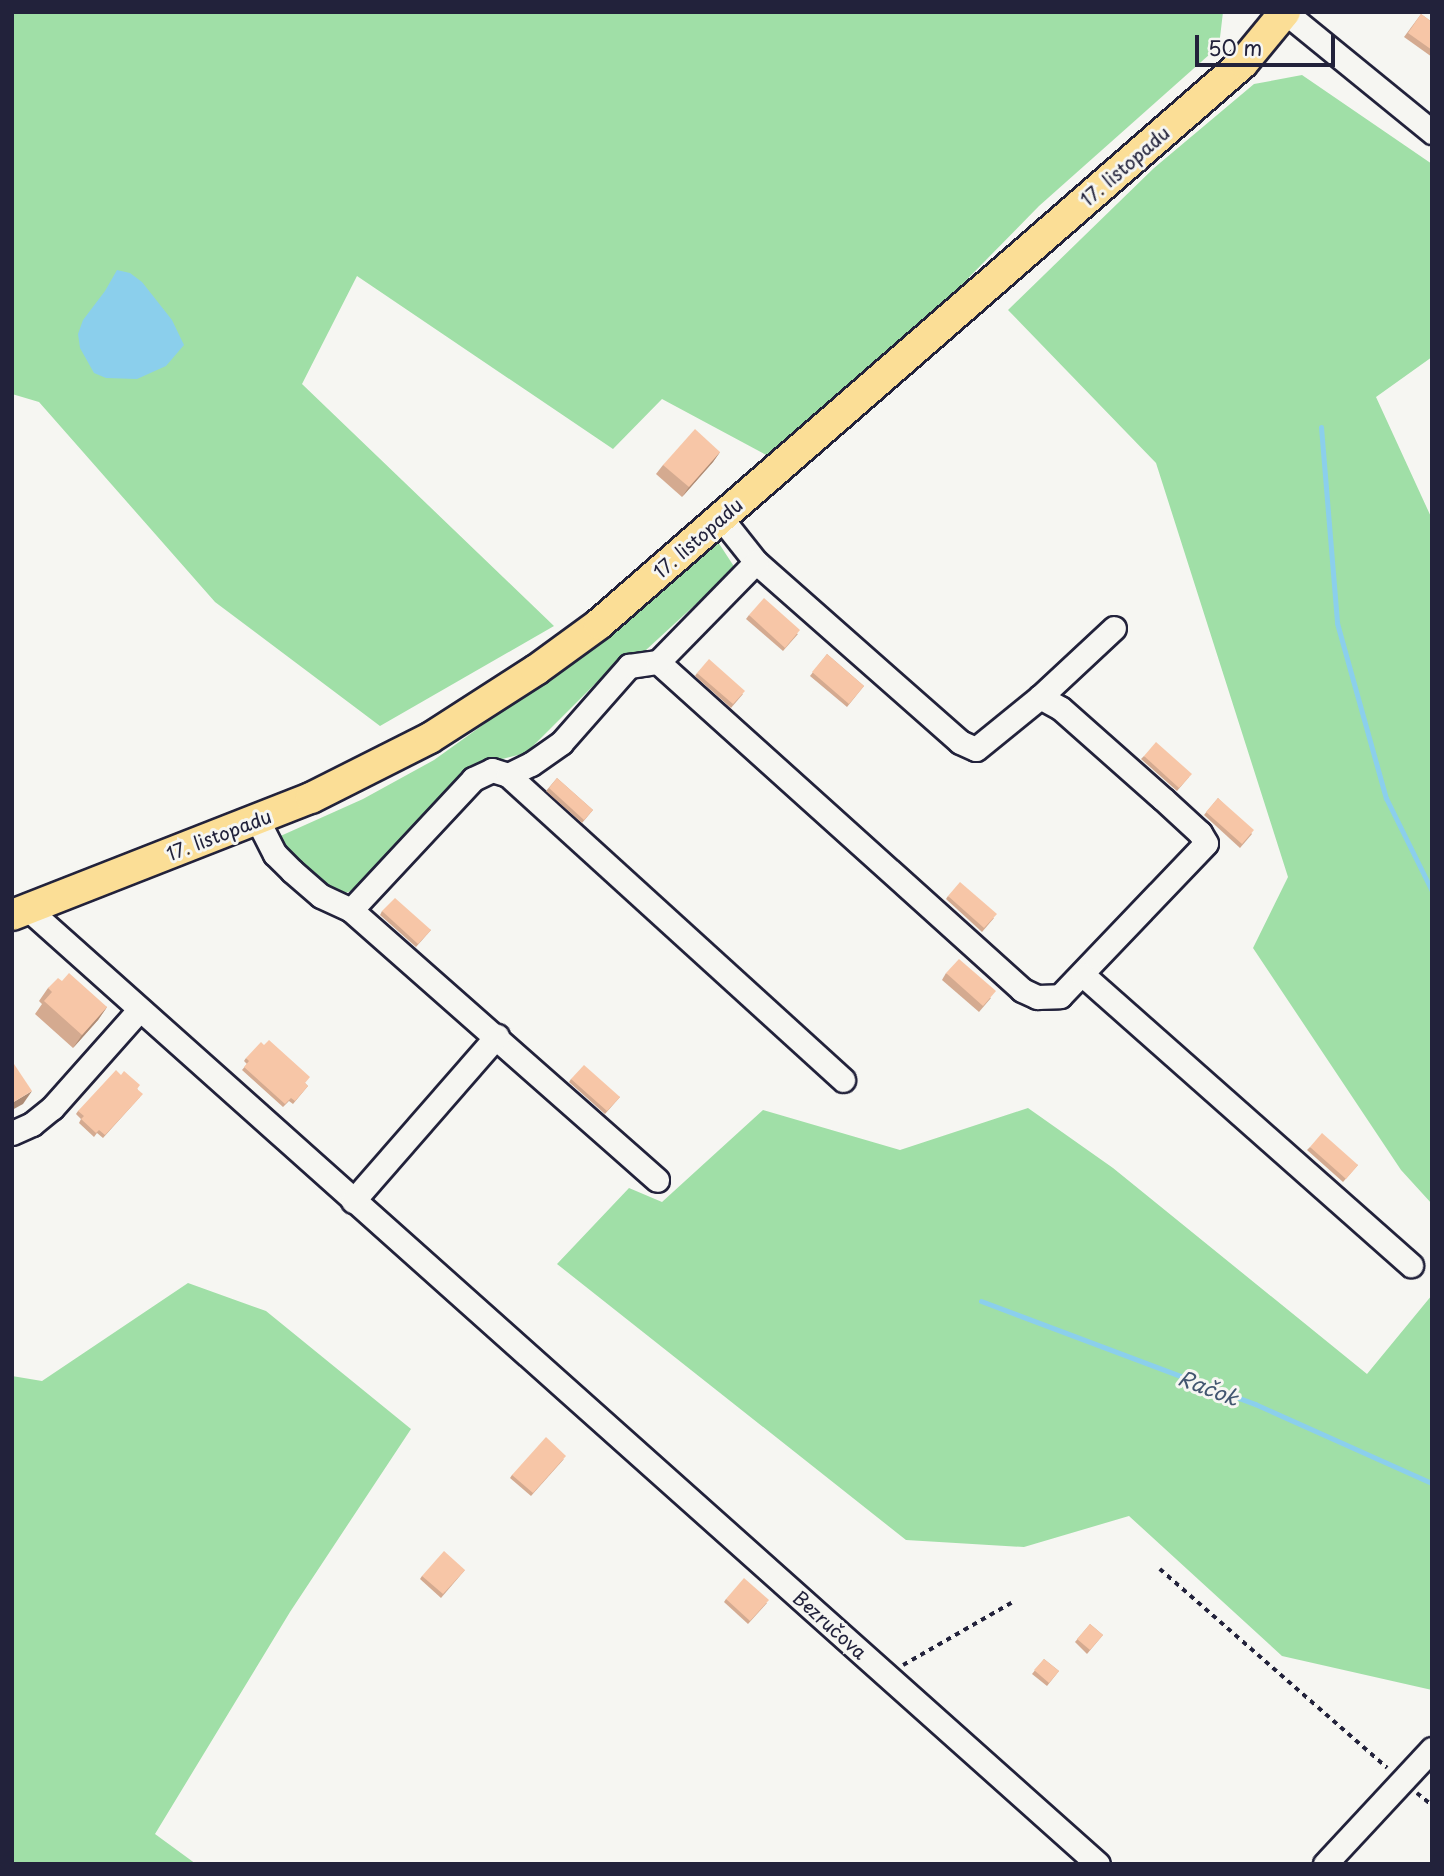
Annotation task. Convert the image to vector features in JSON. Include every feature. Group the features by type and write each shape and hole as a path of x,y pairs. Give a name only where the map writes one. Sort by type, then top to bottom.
{"main road":[{"name":"17. listopadu","path":"20,912 258,821 382,764 475,711 599,624 1243,63 1285,12"}],"street":[{"path":"1285,12 1432,132"},
{"path":"721,518 756,562 960,742 976,749 1040,697 1114,628"},
{"path":"508,775 531,765 561,743 629,666 658,662 756,562"},
{"path":"658,662 1022,990 1037,997 1060,996 1083,975 1206,843 1200,833 1060,708 1040,697"},
{"path":"351,910 473,779 492,770 508,775 842,1080"},
{"path":"258,821 275,854 292,871 321,896 351,910 497,1036 657,1181"},
{"name":"Bezručova","path":"20,912 140,1009 1098,1864"},
{"path":"1083,975 1411,1265"},
{"path":"12,1133 32,1124 52,1108 140,1009"},
{"path":"354,1201 497,1036"},
{"path":"1325,1864 1432,1749"}],"path":[{"path":"1160,1569 1432,1805"},
{"path":"885,1674 938,1647 1011,1603"}],"green space":[{"path":"12,12 1223,12 1219,46 1039,206 935,312 768,456 662,399 613,449 357,276 302,384 554,626 380,726 215,602 39,402 12,394"},
{"path":"1302,75 1432,164 1432,357 1376,397 1432,519 1432,1204 1401,1170 1253,948 1288,877 1156,463 1008,310 1154,168 1254,84"},
{"path":"718,542 735,568 646,650 612,667 526,753 470,767 357,889 342,894 285,855 276,838 363,799 434,760 614,631"},
{"path":"1028,1108 1113,1168 1367,1374 1432,1295 1432,1690 1282,1656 1129,1516 1024,1547 906,1540 557,1264 629,1188 662,1202 763,1110 900,1150"},
{"path":"188,1283 266,1311 411,1429 290,1612 155,1834 196,1864 12,1864 12,1376 42,1381"}],"water":[{"path":"117,270 130,273 142,282 172,320 184,345 166,366 137,379 106,378 94,373 80,348 78,334 83,320"}],"building":[{"path":"1421,14 1432,22 1432,50 1408,33"},
{"path":"695,429 720,452 689,487 663,465"},
{"path":"764,598 800,630 785,648 749,615"},
{"path":"827,654 864,686 849,704 812,672"},
{"path":"709,659 745,691 733,704 697,673"},
{"path":"1156,742 1192,774 1179,788 1144,756"},
{"path":"557,778 593,810 584,820 549,788"},
{"path":"1218,798 1254,830 1242,844 1206,812"},
{"path":"960,882 997,914 984,928 948,896"},
{"path":"395,898 431,930 418,944 382,911"},
{"path":"959,959 996,991 983,1006 946,973"},
{"path":"69,973 107,1007 82,1035 44,1001 52,992 48,988 58,978 62,981"},
{"path":"269,1040 310,1077 305,1083 308,1086 295,1101 291,1098 285,1104 244,1067 249,1061 246,1058 261,1042 264,1045"},
{"path":"12,1061 32,1091 12,1103"},
{"path":"584,1065 620,1097 607,1111 571,1079"},
{"path":"116,1070 121,1075 124,1071 140,1085 137,1089 143,1094 105,1135 99,1130 96,1133 81,1119 84,1116 78,1111"},
{"path":"1322,1133 1358,1165 1346,1179 1310,1147"},
{"path":"546,1437 566,1456 533,1493 512,1475"},
{"path":"444,1551 465,1570 443,1594 422,1576"},
{"path":"744,1578 769,1600 750,1621 726,1599"},
{"path":"1090,1624 1103,1635 1090,1650 1077,1639"},
{"path":"1044,1659 1059,1671 1049,1683 1034,1670"}],"waterway":[{"path":"1321,427 1337,623 1386,798 1432,891"},
{"name":"Račok","path":"981,1301 1255,1404 1432,1483"}]}
